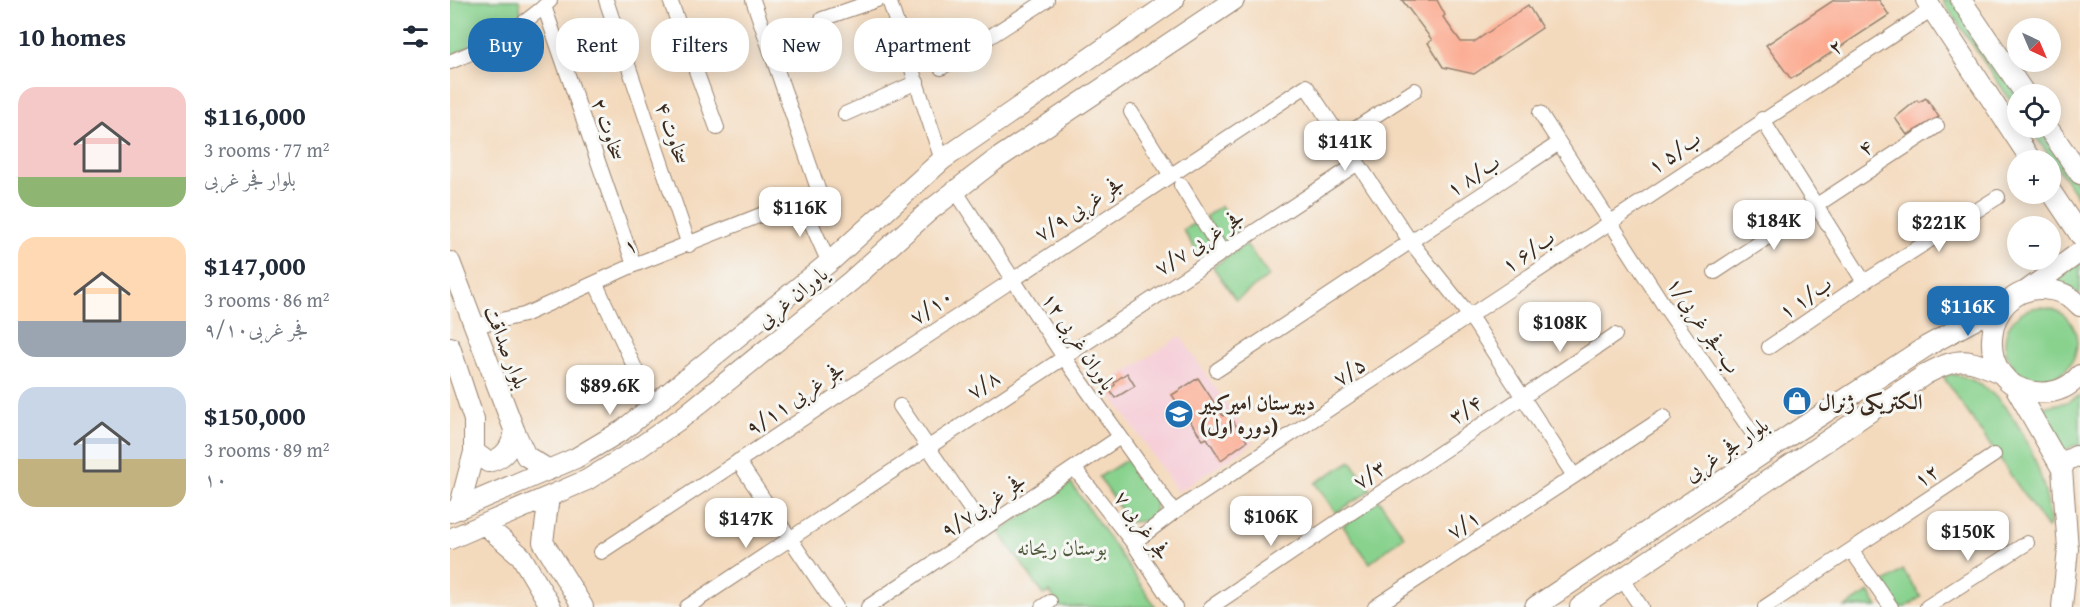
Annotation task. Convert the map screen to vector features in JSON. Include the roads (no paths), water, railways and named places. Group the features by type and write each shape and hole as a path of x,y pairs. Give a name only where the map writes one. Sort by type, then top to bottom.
{"main road":[{"name":"یاوران غربی","path":"455,510 576,458 623,430 829,263 942,160 1174,0"},
{"name":"یاوران غربی","path":"450,539 587,480 637,449 683,417 955,190 994,161 1234,0"},
{"path":"1960,0 2018,84"},
{"path":"1929,4 2024,150"},
{"path":"2055,138 2080,174"},
{"path":"2059,204 2080,235"},
{"name":"بلوار فجر غربی","path":"1534,607 1765,451 1938,340 2017,297 2080,252"},
{"name":"بلوار صداقت","path":"450,262 526,456 549,470"},
{"path":"2062,607 2068,549 2061,469 2008,379 1994,360 1990,344 1992,328 1998,313 2017,297 2052,290 2066,295 2080,306"},
{"path":"765,315 782,335"},
{"path":"1938,340 1950,344 1954,350 1951,361"},
{"path":"450,347 474,420 474,452 455,510"},
{"path":"1580,607 1926,374 1951,361 1979,364 2029,391 2045,393 2061,389 2080,375"},
{"path":"474,452 488,462 501,459 510,448 515,432"},
{"path":"2061,469 2066,461 2076,456 2080,457"},
{"path":"549,497 543,542 583,607"},
{"path":"485,525 521,556 551,607"},
{"path":"521,556 525,546 534,541 543,542"}],"street":[{"name":"سخاوت ۴","path":"606,0 689,244"},
{"path":"670,0 717,128"},
{"path":"753,0 819,192 801,200 829,263"},
{"path":"825,18 877,0"},
{"path":"889,0 942,160"},
{"path":"992,35 1047,0"},
{"path":"450,62 524,25 548,3"},
{"name":"سخاوت ۲","path":"548,3 634,265"},
{"name":"۲","path":"1762,119 1929,4"},
{"path":"846,114 917,82"},
{"name":"۷/۹ فجر غربی","path":"1011,278 1306,86 1341,138"},
{"path":"1415,90 1341,138 1410,241 1470,316 1574,476"},
{"path":"1131,112 1170,174"},
{"name":"۱/ب-فجر غربی","path":"1539,114 1765,451"},
{"path":"1762,119 1864,282"},
{"name":"۱ ب/۵","path":"1610,221 1762,119"},
{"name":"۴","path":"1715,272 1815,204 1937,126"},
{"name":"۱ ب/۸","path":"1217,370 1559,144"},
{"name":"۷/۷ فجر غربی","path":"1063,356 1358,163"},
{"path":"1181,185 1222,252"},
{"name":"۱۲ یاوران غربی","path":"955,190 1063,356 1174,512"},
{"name":"۱ ب/۱","path":"1769,347 1864,282 1998,197"},
{"name":"۱","path":"474,326 524,315 634,265 801,200"},
{"name":"۱ ب/۶","path":"1470,316 1610,221"},
{"name":"۷/۱۰","path":"874,369 1011,278"},
{"path":"596,284 653,407"},
{"name":"۷/۵","path":"1133,543 1174,512 1470,316"},
{"name":"۳/۴","path":"1432,456 1615,335"},
{"name":"۷/۸","path":"687,607 1063,356"},
{"name":"۹/۱۱ فجر غربی","path":"600,552 874,369"},
{"path":"900,406 984,530"},
{"name":"۷/۱","path":"1375,607 1664,417"},
{"name":"فجر غربی۹/۷","path":"868,607 1120,437"},
{"name":"۱۲","path":"1765,607 1994,455"},
{"name":"۷/۳","path":"1210,607 1432,456"},
{"path":"738,461 836,607"},
{"name":"۷ فجر غربی","path":"1075,469 1133,543 1175,607"},
{"path":"1927,607 2027,543"},
{"path":"1852,551 1891,607"},
{"path":"1623,580 1641,607"}],"place":[{"name":"الکتریکی ژنرال","path":"1797,401"},
{"name":"دبیرستان امیرکبیر (دوره اول)","path":"1179,414"}],"park label":[{"name":"بوستان ریحانه","path":"1062,547"}]}
